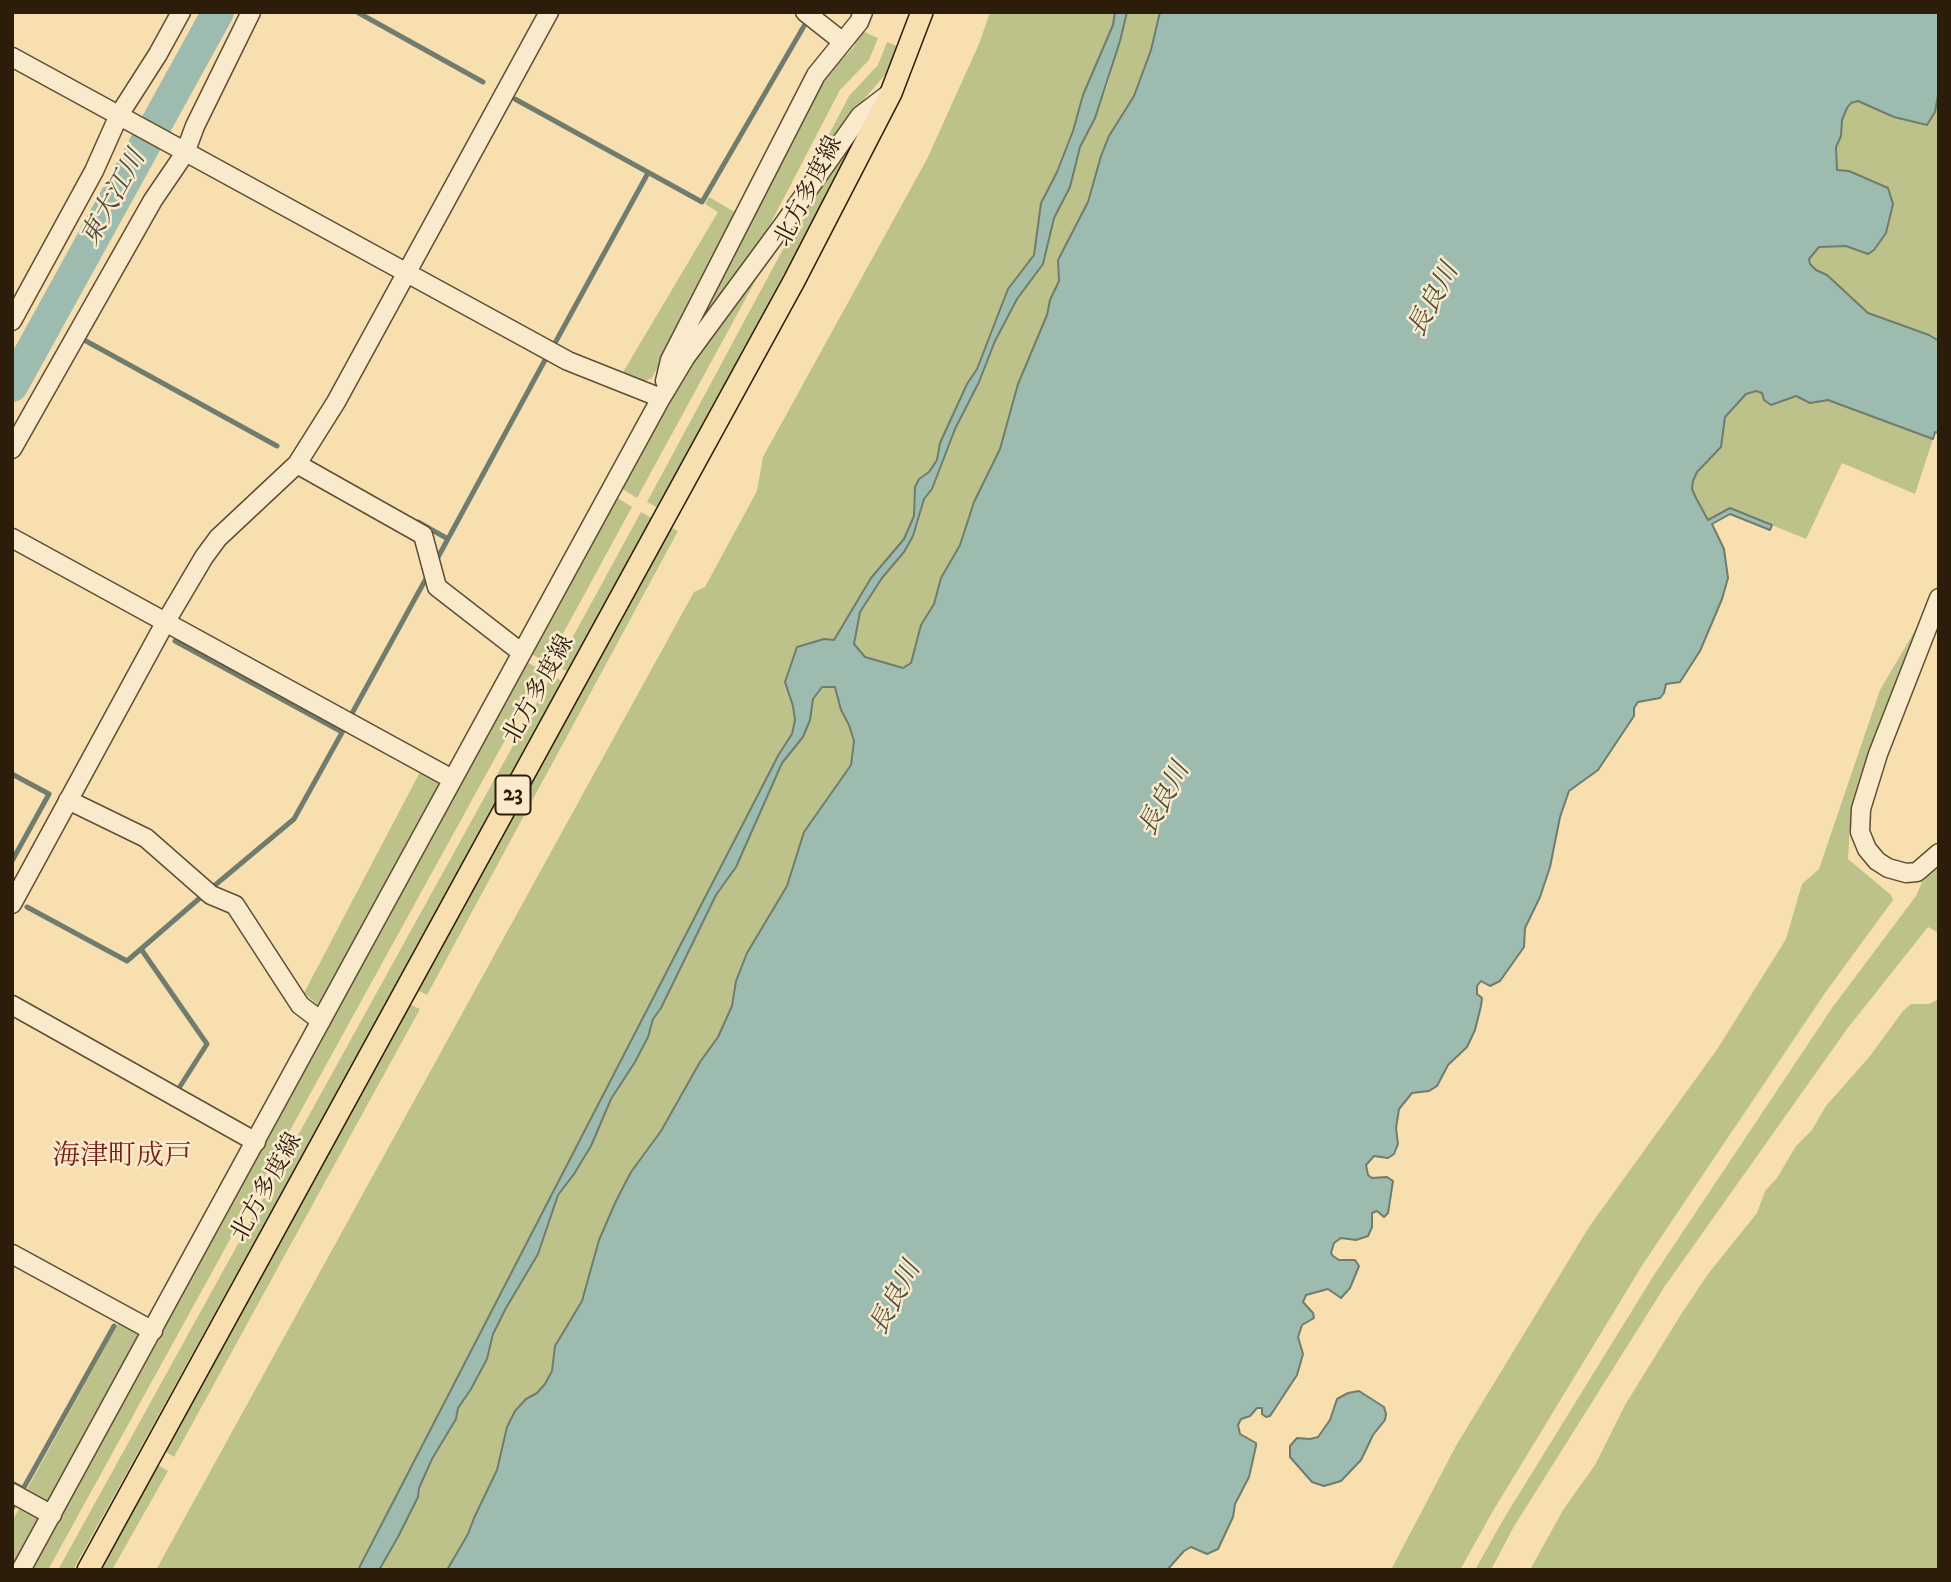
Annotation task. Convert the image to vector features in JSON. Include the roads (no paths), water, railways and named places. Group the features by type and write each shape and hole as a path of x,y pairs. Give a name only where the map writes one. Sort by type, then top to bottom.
{"main road":[{"name":"北方多度線","path":"88,1570 794,281 891,93 922,12"}],"street":[{"path":"12,321 181,12"},
{"path":"12,449 179,149 195,127 251,12"},
{"path":"12,904 165,623 218,538 297,464 336,402 549,12"},
{"path":"805,12 843,42"},
{"path":"661,398 670,360 816,75 859,22 863,12"},
{"path":"12,57 568,361 661,398"},
{"path":"21,1570 661,398 685,358 860,116 891,93"},
{"path":"297,464 423,535 437,586 522,653"},
{"path":"12,538 453,779"},
{"path":"1939,598 1878,754 1861,809 1860,832 1867,849 1877,861 1888,868 1906,873 1917,872 1939,853"},
{"path":"68,800 146,838 211,895 234,905 300,1005 321,1021"},
{"path":"12,1005 256,1142"},
{"path":"12,1254 153,1331"},
{"path":"12,1493 52,1515"}],"water":[{"name":"長良川","path":"1115,12 1127,12 1120,41 1095,118 1080,147 1070,187 1054,218 1043,264 1017,299 995,341 979,382 955,429 932,489 924,499 913,536 860,612 854,644 865,657 903,668 911,663 921,625 934,604 941,578 960,545 974,502 1000,449 1018,384 1059,281 1058,260 1088,202 1109,136 1134,96 1151,50 1160,12 1939,12 1939,90 1935,112 1927,125 1894,117 1858,101 1851,103 1842,120 1841,136 1836,147 1837,170 1849,171 1888,188 1893,204 1886,233 1868,254 1846,246 1819,247 1809,259 1816,270 1827,275 1868,313 1939,341 1939,433 1935,432 1933,439 1828,400 1810,403 1796,396 1771,405 1764,400 1762,393 1756,391 1746,394 1725,417 1721,447 1697,472 1692,489 1708,520 1730,508 1772,525 1770,530 1730,514 1712,524 1724,549 1728,578 1700,651 1680,682 1666,684 1660,698 1638,702 1634,708 1634,716 1598,770 1569,791 1560,817 1550,867 1540,897 1525,928 1524,947 1500,981 1490,986 1481,981 1477,986 1477,994 1482,998 1475,1030 1467,1047 1448,1065 1437,1086 1429,1091 1412,1093 1399,1109 1396,1128 1398,1144 1394,1154 1388,1158 1374,1156 1366,1165 1368,1175 1372,1178 1387,1177 1393,1181 1388,1213 1384,1217 1377,1211 1372,1213 1372,1227 1368,1236 1356,1240 1341,1238 1334,1243 1331,1253 1333,1256 1339,1260 1355,1260 1359,1266 1350,1288 1341,1298 1328,1289 1306,1295 1303,1302 1314,1318 1302,1325 1298,1337 1303,1354 1297,1375 1270,1416 1266,1417 1262,1414 1262,1408 1257,1408 1250,1416 1241,1419 1238,1425 1240,1434 1256,1443 1256,1446 1249,1477 1235,1504 1233,1517 1218,1549 1207,1554 1191,1547 1167,1570 447,1570 468,1534 497,1470 507,1427 515,1411 526,1399 537,1393 552,1371 555,1346 582,1301 599,1240 616,1201 631,1172 661,1131 700,1062 718,1037 732,1006 736,981 747,953 787,886 804,832 851,765 854,741 835,687 822,687 813,699 810,720 803,737 782,763 736,867 716,895 661,1008 653,1019 648,1037 611,1099 591,1146 558,1195 538,1254 493,1334 487,1359 432,1459 419,1488 418,1497 398,1537 379,1570 358,1570 779,754 792,734 795,720 785,682 797,647 824,639 834,640 871,578 904,539 914,516 915,487 937,460 940,443 967,384 977,369 1008,289 1034,255 1041,203 1073,131 1083,95 1113,25"},
{"path":"1359,1391 1384,1407 1385,1420 1373,1435 1361,1460 1341,1481 1324,1486 1312,1482 1290,1457 1290,1446 1297,1438 1318,1437 1330,1420 1337,1399"}],"waterway":[{"name":"東大江川","path":"12,386 218,12"},
{"path":"357,12 483,82"},
{"path":"515,99 702,202 804,26"},
{"path":"555,343 648,173"},
{"path":"86,341 277,446"},
{"path":"437,559 545,360"},
{"path":"418,522 448,539"},
{"path":"350,717 428,575"},
{"path":"175,641 342,732"},
{"path":"214,886 294,819 344,729"},
{"path":"12,774 49,794 12,861"},
{"path":"27,907 127,961 201,897"},
{"path":"141,949 207,1044 179,1088"},
{"path":"12,1483 23,1489 114,1326"}],"district":[{"name":"海津町成戸","path":"122,1158"}]}
